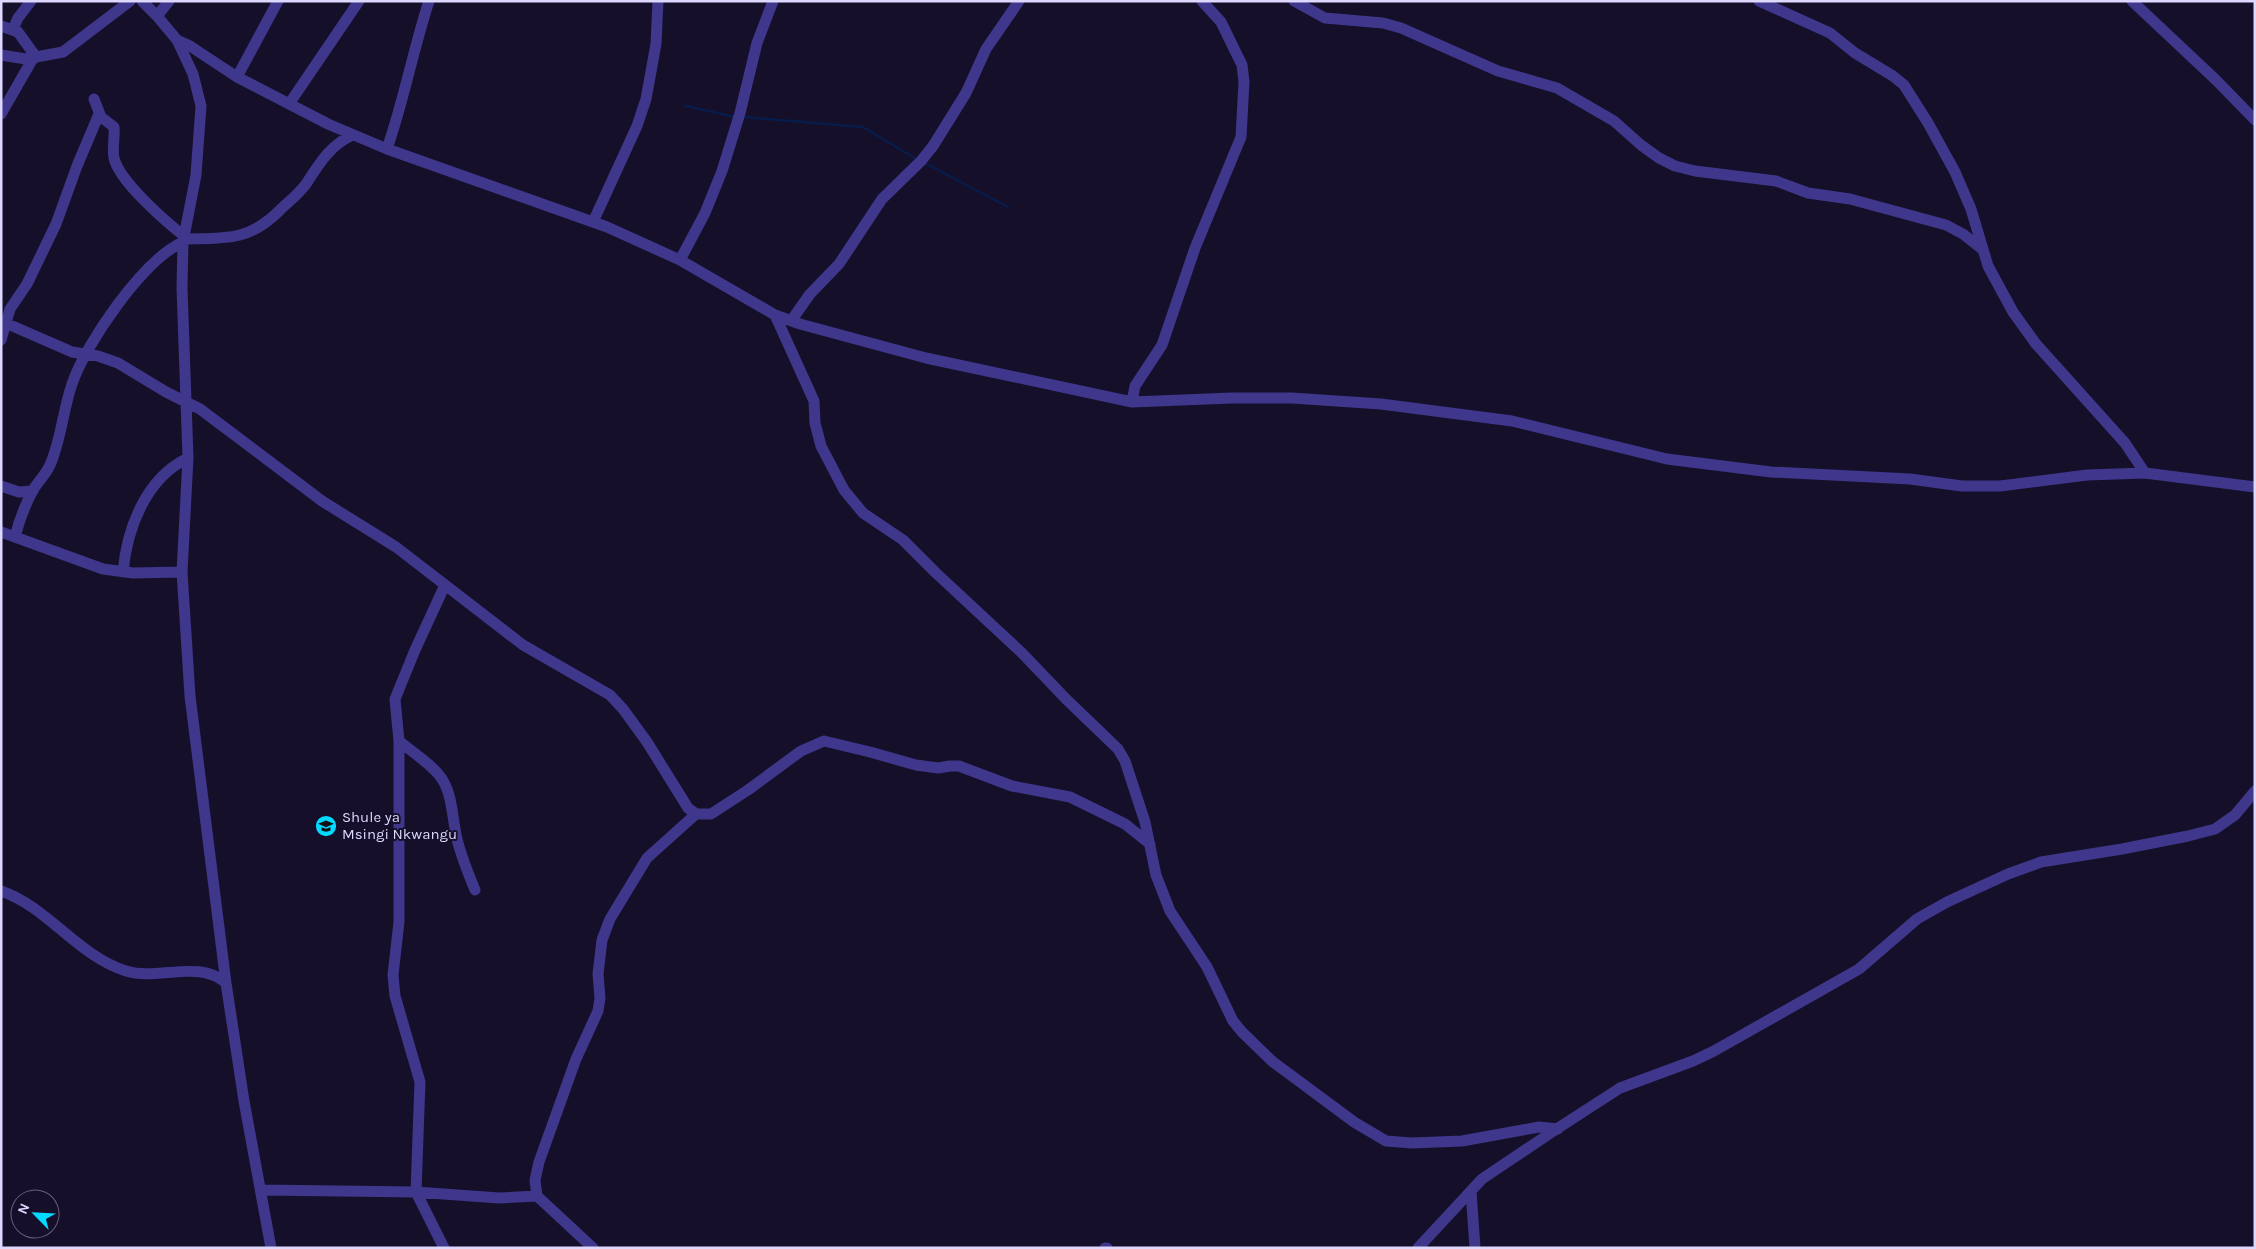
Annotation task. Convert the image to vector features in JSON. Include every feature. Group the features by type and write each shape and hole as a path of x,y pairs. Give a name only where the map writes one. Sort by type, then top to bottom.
{"street":[{"path":"31,1 18,18 7,28 24,39 34,58"},
{"path":"1,55 34,58 63,52 130,1"},
{"path":"142,1 158,16 177,40 194,74 201,106 196,174 183,239 182,288 188,458 182,572 190,696 226,983 244,1101 271,1248"},
{"path":"158,16 169,1"},
{"path":"237,77 278,1"},
{"path":"289,104 359,1"},
{"path":"387,149 404,99 414,48 429,1"},
{"path":"593,222 637,126 646,99 656,44 658,1"},
{"path":"680,260 705,213 736,130 757,43 773,1"},
{"path":"791,321 810,294 839,264 882,199 921,162 934,146 966,93 995,34 1019,1"},
{"path":"1132,402 1135,386 1162,345 1195,248 1241,137 1244,82 1242,65 1221,22 1202,1"},
{"path":"1294,1 1325,18 1383,23 1401,28 1498,71 1557,88 1614,121 1640,145 1658,158 1675,166 1695,171 1776,181 1808,193 1850,199 1946,225 1982,249"},
{"path":"1759,1 1830,33 1855,53 1893,76 1904,85 1955,172 1971,209 1982,249 1994,279 2023,328 2104,417 2125,442 2145,473"},
{"path":"2132,1 2216,80 2255,120"},
{"path":"177,40 190,46 237,77 354,136 593,222 680,260 775,315 926,358 1132,402 1292,398 1381,404 1512,421 1682,462 1771,472 1910,480 1962,486 2000,486 2087,476 2145,473 2255,487"},
{"path":"2,113 34,58"},
{"path":"94,99 99,114 114,127 114,160 120,172 183,239"},
{"path":"1,340 3,322 27,284 56,224 77,166 99,114"},
{"path":"15,537 32,491 49,466 55,452 67,400 84,355 131,288 168,251 183,239 230,238 247,234 260,228 296,196 337,144 354,136"},
{"path":"775,315 814,401 816,422 822,446 844,490 863,513 903,540 1022,653 1118,749 1125,761 1150,844 1156,875 1170,910 1208,967 1233,1021 1242,1032 1274,1062 1354,1122 1386,1140 1406,1143 1462,1141 1539,1127 1558,1129"},
{"path":"3,322 62,349 84,355 98,356 118,364 211,416 317,498 396,547 523,645 610,696 623,709 647,742 688,808 696,814 711,814 742,795 801,751 824,741 916,765 938,768 959,766 1012,786 1070,797 1125,824 1150,844"},
{"path":"123,572 128,538 149,493 160,477 188,458"},
{"path":"1,486 19,492 32,491"},
{"path":"1,532 88,565 123,572 182,572"},
{"path":"444,1248 416,1192 420,1082 395,996 393,975 399,922 399,741 395,699 445,585"},
{"path":"399,741 437,772 443,780 450,802 459,846 475,890"},
{"path":"1418,1248 1482,1180 1620,1088 1707,1054 1859,970 1917,919 1946,902 2008,874 2041,862 2122,849 2188,836 2215,828 2235,815 2255,791"},
{"path":"593,1248 537,1196 535,1180 542,1153 576,1059 598,1011 600,998 598,974 601,949 610,919 647,858 696,814"},
{"path":"1,891 19,899 76,943 120,969 135,974 204,972 218,976 226,983"},
{"path":"261,1190 416,1192 499,1198 537,1196"},
{"path":"1471,1191 1475,1248"}],"waterway":[{"path":"686,106 735,117"},
{"path":"743,117 863,127 918,160"},
{"path":"925,163 1008,207"}],"place":[{"name":"Shule ya Msingi Nkwangu","path":"326,826"}]}
